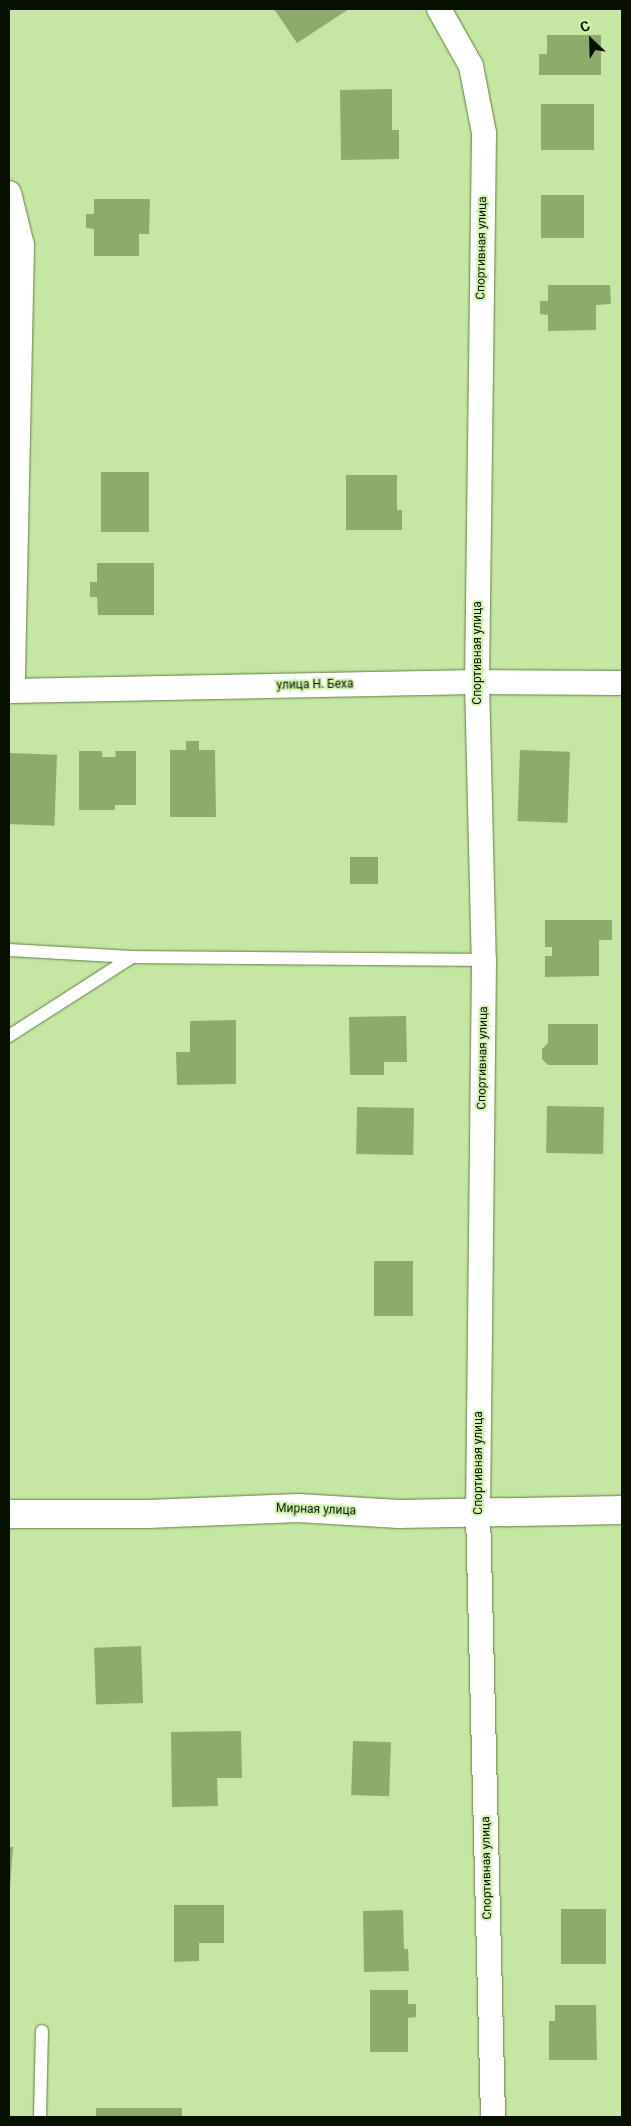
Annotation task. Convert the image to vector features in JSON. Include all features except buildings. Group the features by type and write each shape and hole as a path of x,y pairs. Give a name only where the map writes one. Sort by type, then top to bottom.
{"street":[{"name":"Спортивная улица","path":"439,9 471,66 484,133 477,682 484,960 478,1512 493,2117"},
{"path":"9,193 22,245 11,691"},
{"name":"улица Н. Беха","path":"11,691 477,682 622,683"},
{"name":"Мирная улица","path":"9,1514 148,1514 298,1508 399,1514 622,1510"}],"lane":[{"path":"9,950 132,957 484,960"},
{"path":"9,1036 132,957"},
{"path":"40,2117 42,2031"}]}
